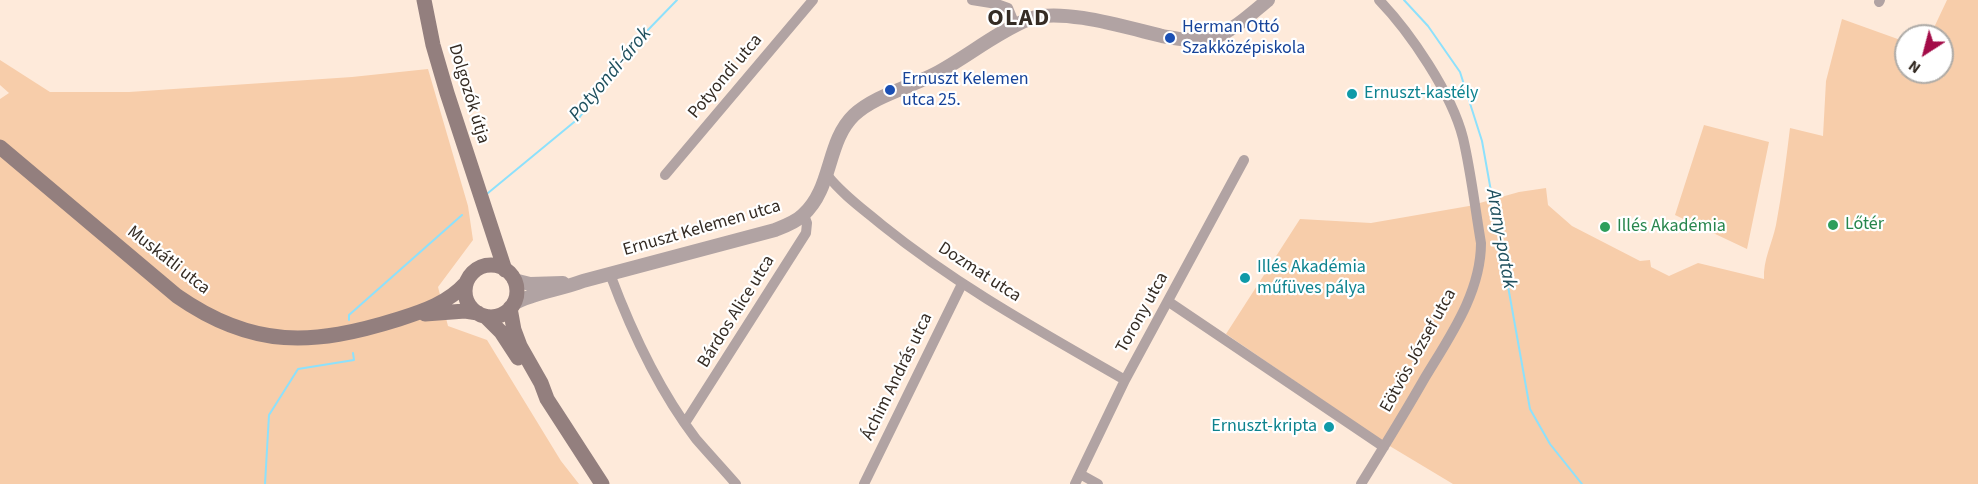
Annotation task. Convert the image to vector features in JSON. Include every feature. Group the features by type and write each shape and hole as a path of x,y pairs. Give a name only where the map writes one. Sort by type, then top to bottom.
{"main road":[{"name":"Dolgozók útja","path":"424,0 433,45 480,197 486,231 486,253 471,277"},
{"name":"Muskátli utca","path":"0,147 158,282 197,310 220,322 264,336 302,339 346,333 410,315 450,298 471,277"},
{"name":"Dolgozók útja","path":"480,197 486,208 497,252 509,275"},
{"path":"548,399 538,390 501,332 467,300 471,277 488,266 496,266 509,275 516,295 512,306 514,330 520,346 542,383 548,399 602,484"},
{"path":"482,315 499,316 512,306"},
{"name":"Muskátli utca","path":"410,315 465,311 482,315"}],"street":[{"name":"Potyondi utca","path":"665,174 813,0"},
{"path":"972,0 1008,8 1015,25"},
{"name":"Ernuszt Kelemen utca","path":"512,306 522,298 775,230 804,215 816,199 828,176 834,152 846,124 866,106 937,73 1015,25 1032,18 1062,15 1177,39 1207,40 1231,29 1268,0"},
{"name":"Eötvös József utca","path":"1361,484 1460,316 1478,272 1480,243 1463,138 1454,111 1420,53 1379,0"},
{"name":"Torony utca","path":"1078,479 1125,380 1244,160"},
{"name":"Dozmat utca","path":"828,176 838,188 899,238 962,284 1125,380"},
{"name":"Bárdos Alice utca","path":"685,423 806,233 807,224 804,215"},
{"path":"610,274 643,354 685,423 736,484"},
{"name":"Ernuszt Kelemen utca","path":"509,275 530,284 583,281"},
{"name":"Áchim András utca","path":"864,484 962,284"},
{"path":"1169,302 1384,447"},
{"path":"1078,479 1098,484"}],"shaded area":[{"path":"1947,0 1978,0 1978,484 1453,484 1388,445 1226,334 1300,219 1371,223 1469,206 1519,192 1546,188 1548,205 1572,226 1640,261 1650,260 1651,267 1669,276 1698,263 1764,279 1766,259 1778,213 1790,128 1823,136 1826,81 1842,19 1894,38 1894,84 1954,84 1954,24 1936,24"},
{"path":"0,60 50,92 129,92 352,77 428,69 468,206 473,240 438,287 448,326 487,340 561,461 579,484 0,484 0,99 9,93 0,85"},
{"path":"1704,125 1769,142 1747,249 1675,215"}],"waterway":[{"name":"Potyondi-árok","path":"488,193 579,118 645,33 677,0"},
{"name":"Arany-patak","path":"1404,0 1428,26 1460,72 1482,141 1530,409 1550,444 1582,484"},
{"name":"Potyondi-árok","path":"349,320 349,315 462,215"},
{"name":"Potyondi-árok","path":"265,484 269,415 298,369 354,360 353,353"}],"place":[{"name":"Herman Ottó Szakközépiskola","path":"1170,38"},
{"name":"Ernuszt Kelemen utca 25.","path":"890,90"},
{"name":"Ernuszt-kastély","path":"1352,94"},
{"name":"Lőtér","path":"1833,225"},
{"name":"Illés Akadémia","path":"1605,227"},
{"name":"Illés Akadémia műfüves pálya","path":"1245,278"},
{"name":"Ernuszt-kripta","path":"1329,427"}],"district":[{"name":"OLAD","path":"1019,20"}]}
